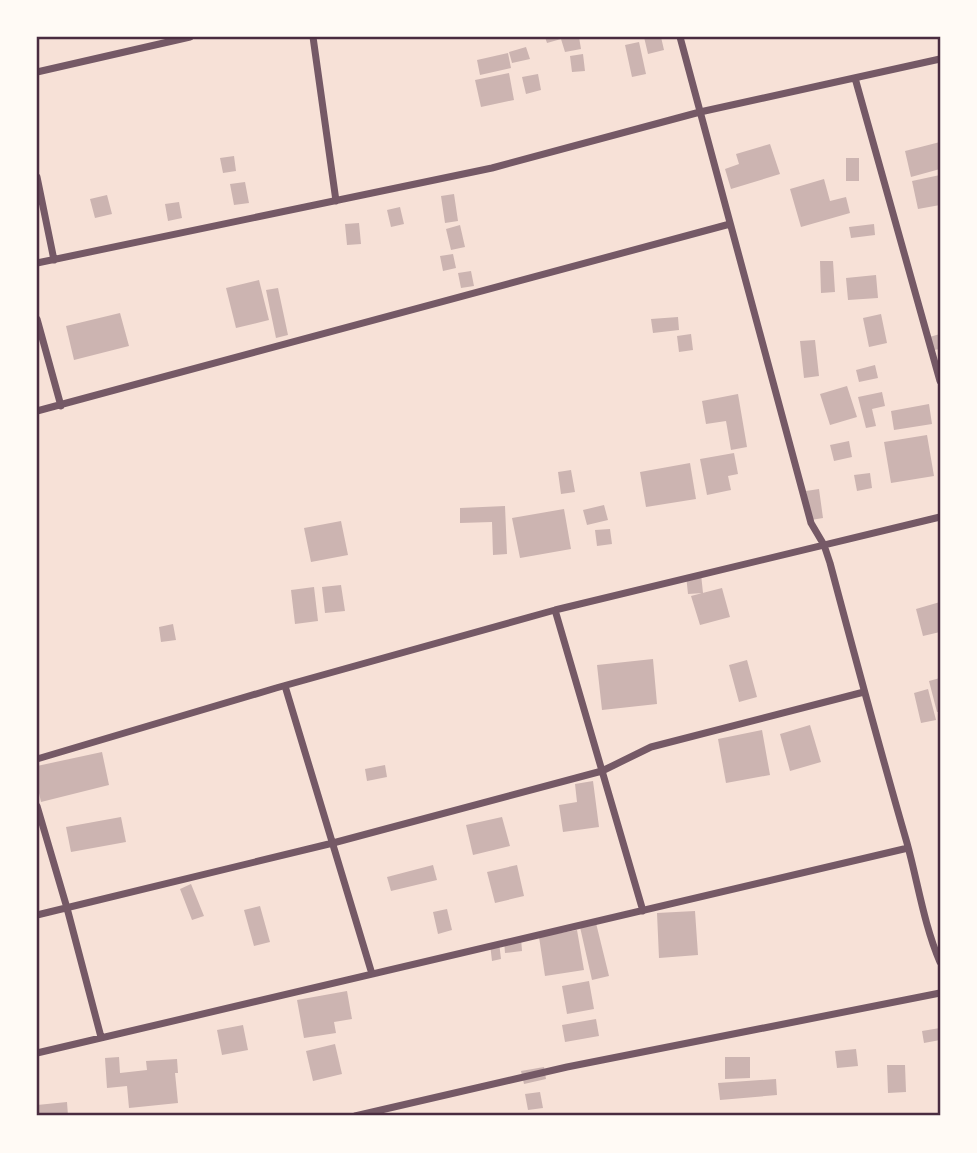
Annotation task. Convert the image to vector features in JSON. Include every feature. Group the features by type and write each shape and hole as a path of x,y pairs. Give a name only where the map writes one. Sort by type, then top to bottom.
{"street":[{"path":"37,72 190,37"},
{"path":"313,37 336,201"},
{"path":"680,37 811,523 824,545 830,563 932,944 940,962"},
{"path":"37,263 492,168 700,112 940,59"},
{"path":"855,78 940,381"},
{"path":"37,177 54,260"},
{"path":"37,411 730,224"},
{"path":"37,319 61,406"},
{"path":"37,759 555,610 940,517"},
{"path":"555,610 643,911"},
{"path":"285,686 372,974"},
{"path":"37,915 332,843 602,771 651,747 864,692"},
{"path":"37,806 101,1037"},
{"path":"37,1053 908,848"},
{"path":"355,1116 568,1067 940,993"}],"building":[{"path":"545,37 579,37 581,49 565,52 561,39 547,43"},
{"path":"644,37 661,37 664,50 648,54"},
{"path":"639,42 646,74 632,77 625,45"},
{"path":"526,47 530,59 512,63 509,52"},
{"path":"508,53 511,68 480,75 477,60"},
{"path":"583,54 585,71 572,72 570,56"},
{"path":"509,73 514,100 481,107 475,80"},
{"path":"538,74 541,90 526,94 522,77"},
{"path":"940,142 940,169 911,177 905,151"},
{"path":"770,144 780,174 731,189 725,169 739,164 736,154"},
{"path":"234,156 236,171 223,173 220,158"},
{"path":"846,158 859,158 859,181 846,181"},
{"path":"940,175 940,205 918,209 912,181"},
{"path":"824,179 830,201 846,197 850,213 801,227 790,189"},
{"path":"245,182 249,203 234,205 230,184"},
{"path":"454,194 458,221 445,223 441,196"},
{"path":"107,195 112,214 95,218 90,199"},
{"path":"179,202 182,218 168,221 165,204"},
{"path":"400,207 404,224 391,227 387,210"},
{"path":"359,223 361,244 347,245 345,224"},
{"path":"874,224 875,235 851,238 849,227"},
{"path":"460,225 465,247 451,250 446,229"},
{"path":"453,254 456,268 443,271 440,256"},
{"path":"820,261 833,261 835,292 821,293"},
{"path":"471,271 474,286 461,288 458,273"},
{"path":"876,275 878,298 848,300 846,278"},
{"path":"259,280 269,320 236,328 226,288"},
{"path":"278,288 288,335 276,338 266,290"},
{"path":"120,313 129,346 74,360 66,326"},
{"path":"881,314 887,343 869,347 863,318"},
{"path":"678,317 679,330 653,333 651,319"},
{"path":"691,334 693,350 679,352 677,336"},
{"path":"940,334 940,349 929,351 926,338"},
{"path":"815,340 819,376 804,378 800,341"},
{"path":"875,365 878,378 859,382 856,370"},
{"path":"847,386 857,417 830,425 820,394"},
{"path":"882,392 885,406 872,409 876,426 866,428 858,397"},
{"path":"738,394 747,447 731,450 726,421 706,424 702,401"},
{"path":"929,404 932,424 894,430 891,411"},
{"path":"927,435 934,476 891,483 884,442"},
{"path":"849,441 852,457 834,461 830,445"},
{"path":"734,453 738,474 728,476 731,490 707,495 700,459"},
{"path":"690,463 696,499 646,507 640,472"},
{"path":"571,470 575,492 561,494 558,472"},
{"path":"870,473 872,488 857,491 854,475"},
{"path":"819,489 823,518 811,520 806,491"},
{"path":"604,505 608,520 587,525 583,510"},
{"path":"505,506 507,554 493,555 492,522 460,523 460,508"},
{"path":"564,509 571,549 520,558 512,518"},
{"path":"341,521 348,555 311,562 304,528"},
{"path":"610,529 612,544 597,546 595,530"},
{"path":"701,574 703,593 688,594 686,575"},
{"path":"341,585 345,611 325,613 322,587"},
{"path":"314,587 318,621 295,624 291,590"},
{"path":"722,588 730,617 700,625 691,596"},
{"path":"940,602 940,632 923,636 916,609"},
{"path":"173,624 176,640 161,642 159,627"},
{"path":"653,659 657,704 602,710 597,665"},
{"path":"747,660 757,697 739,702 729,665"},
{"path":"940,678 940,712 937,712 929,681"},
{"path":"928,689 936,720 921,723 914,693"},
{"path":"810,725 821,762 790,771 780,734"},
{"path":"762,730 770,775 726,783 718,739"},
{"path":"102,752 109,785 41,802 37,766"},
{"path":"385,765 387,777 367,781 365,769"},
{"path":"593,781 599,827 563,832 559,805 577,802 575,784"},
{"path":"121,817 126,842 71,852 66,827"},
{"path":"502,817 510,846 473,855 466,825"},
{"path":"433,865 437,880 391,891 387,877"},
{"path":"517,865 524,896 495,903 487,872"},
{"path":"191,884 204,916 192,920 180,889"},
{"path":"260,906 270,942 254,946 244,910"},
{"path":"447,909 452,930 438,934 433,912"},
{"path":"695,911 698,955 659,958 657,913"},
{"path":"596,923 609,976 592,980 580,927"},
{"path":"577,930 584,970 545,976 539,937"},
{"path":"521,938 522,951 505,953 504,940"},
{"path":"499,942 501,959 492,961 490,944"},
{"path":"589,981 594,1009 567,1014 562,986"},
{"path":"347,991 352,1019 334,1022 336,1033 304,1038 297,1000"},
{"path":"596,1019 599,1036 565,1042 562,1025"},
{"path":"243,1025 248,1050 222,1055 217,1030"},
{"path":"940,1028 940,1040 924,1043 922,1031"},
{"path":"335,1044 342,1074 313,1081 306,1051"},
{"path":"856,1049 858,1066 837,1068 835,1051"},
{"path":"119,1057 120,1073 147,1070 146,1061 177,1059 178,1073 175,1073 178,1103 129,1108 127,1086 107,1088 105,1058"},
{"path":"725,1057 750,1057 750,1078 725,1079"},
{"path":"887,1065 905,1065 906,1092 888,1093"},
{"path":"544,1067 546,1079 524,1084 521,1071"},
{"path":"776,1079 777,1095 720,1100 718,1083"},
{"path":"540,1092 543,1108 528,1110 525,1094"},
{"path":"67,1102 68,1116 37,1116 37,1105"}]}
